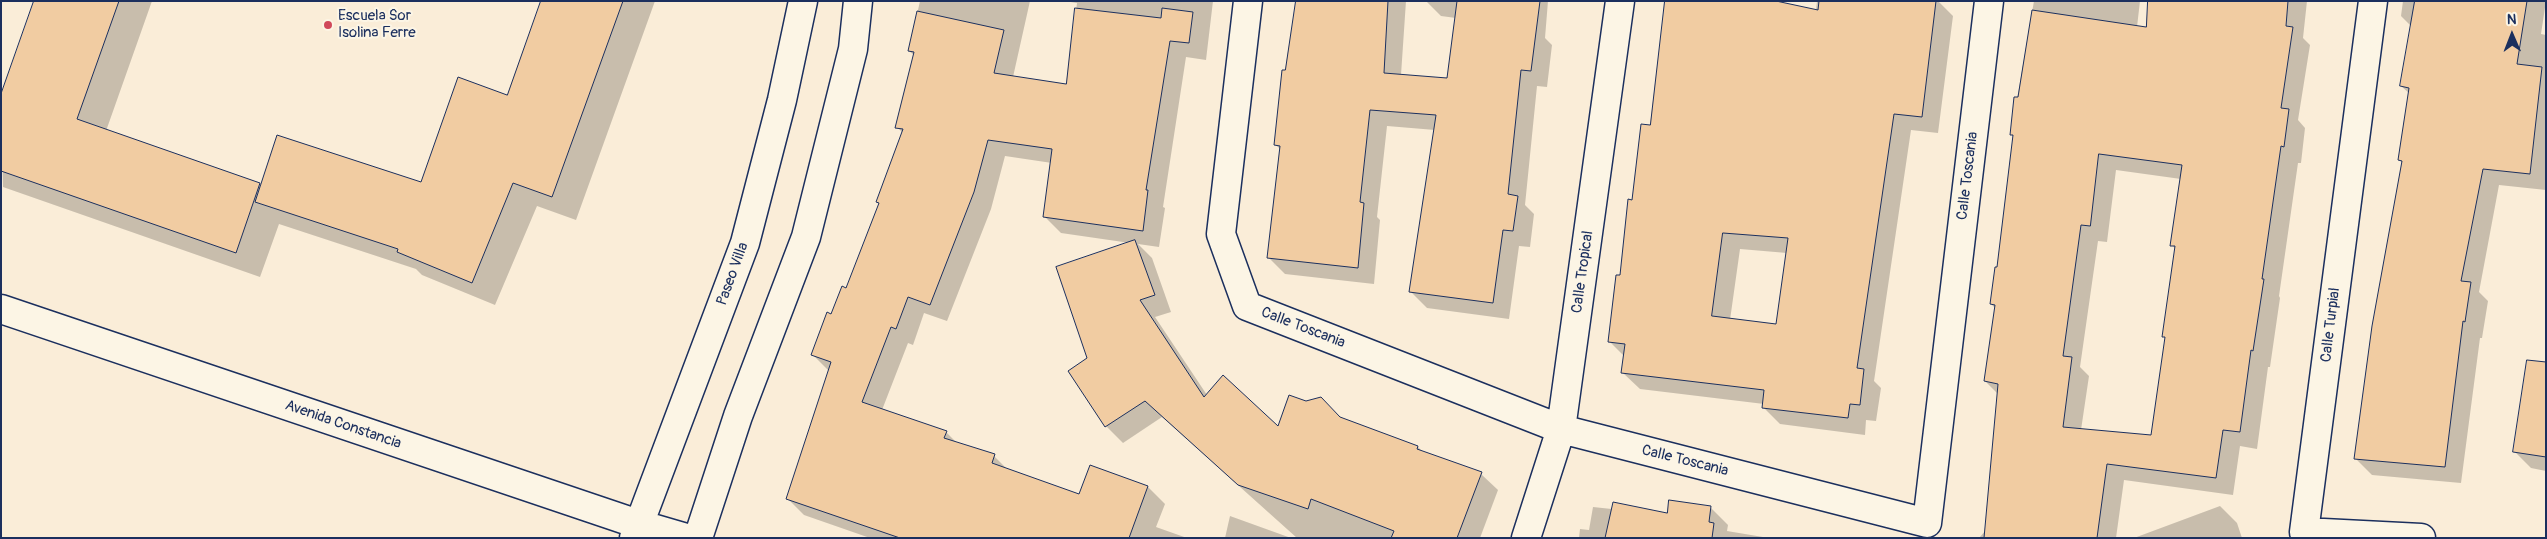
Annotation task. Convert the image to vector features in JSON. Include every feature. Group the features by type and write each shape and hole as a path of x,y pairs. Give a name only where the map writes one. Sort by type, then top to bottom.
{"street":[{"name":"Paseo Villa","path":"636,531 745,243 782,100 803,1"},
{"path":"698,538 738,416 806,237 852,49 858,1"},
{"name":"Calle Toscania","path":"1248,1 1221,234 1246,306 1561,429 1928,523 1989,1"},
{"name":"Calle Tropical","path":"1526,538 1561,429 1620,1"},
{"name":"Calle Turpial","path":"2373,1 2304,532 2420,538"},
{"name":"Avenida Constancia","path":"1,310 636,531 686,538"}],"building":[{"path":"34,1 119,1 77,119 260,183 236,253 1,171 1,94"},
{"path":"541,1 623,1 552,197 513,183 472,283 397,252 398,249 255,202 277,135 421,182 458,77 507,95"},
{"path":"1296,1 1388,1 1384,73 1447,78 1457,1 1540,1 1531,71 1521,70 1508,194 1518,196 1513,231 1503,230 1493,303 1409,292 1436,115 1370,110 1360,202 1364,203 1358,268 1267,258 1280,146 1274,145 1282,70 1285,70"},
{"path":"1665,1 1776,1 1818,10 1819,1 1936,1 1922,117 1894,114 1857,368 1864,369 1860,405 1850,404 1848,418 1762,408 1764,390 1621,373 1625,344 1608,342 1616,275 1620,275 1628,199 1632,200 1641,124 1650,125","holes":["1723,233 1788,238 1776,324 1712,316"]},
{"path":"2148,1 2288,1 2286,26 2293,27 2281,108 2289,109 2284,147 2281,146 2262,279 2264,279 2253,351 2251,350 2240,432 2223,430 2216,478 2107,464 2097,538 1984,538 1998,384 1984,381 1995,305 1990,304 1995,267 1997,267 2013,135 2010,135 2014,97 2018,97 2032,10 2146,27","holes":["2099,154 2182,165 2170,246 2175,246 2162,337 2165,337 2151,435 2063,427 2072,357 2063,356 2081,225 2090,226"]},
{"path":"2415,1 2527,1 2517,64 2542,67 2530,174 2483,169 2461,281 2471,282 2465,322 2463,321 2445,467 2354,459 2372,326 2402,161 2398,160 2409,88 2400,86"},
{"path":"1075,8 1161,18 1162,8 1193,12 1189,43 1170,41 1146,190 1148,190 1143,231 1043,217 1052,149 988,140 974,192 930,305 908,297 896,329 891,327 862,402 947,431 944,438 995,454 992,463 1079,494 1090,465 1148,486 1129,538 900,538 786,499 831,362 811,355 827,312 831,314 842,286 846,288 879,203 876,202 903,129 895,128 914,52 908,51 917,11 1004,30 994,73 1066,84"},
{"path":"1135,240 1155,295 1140,300 1204,397 1223,375 1278,426 1289,395 1306,401 1321,397 1340,417 1418,446 1417,449 1482,472 1457,538 1391,538 1394,531 1311,499 1308,509 1238,485 1145,401 1105,427 1068,371 1087,358 1056,267"},
{"path":"2527,360 2546,362 2546,457 2513,452"},
{"path":"1669,500 1711,506 1709,522 1714,523 1712,538 1605,538 1613,502 1667,513"}],"place":[{"name":"Escuela Sor Isolina Ferre","path":"328,25"}]}
